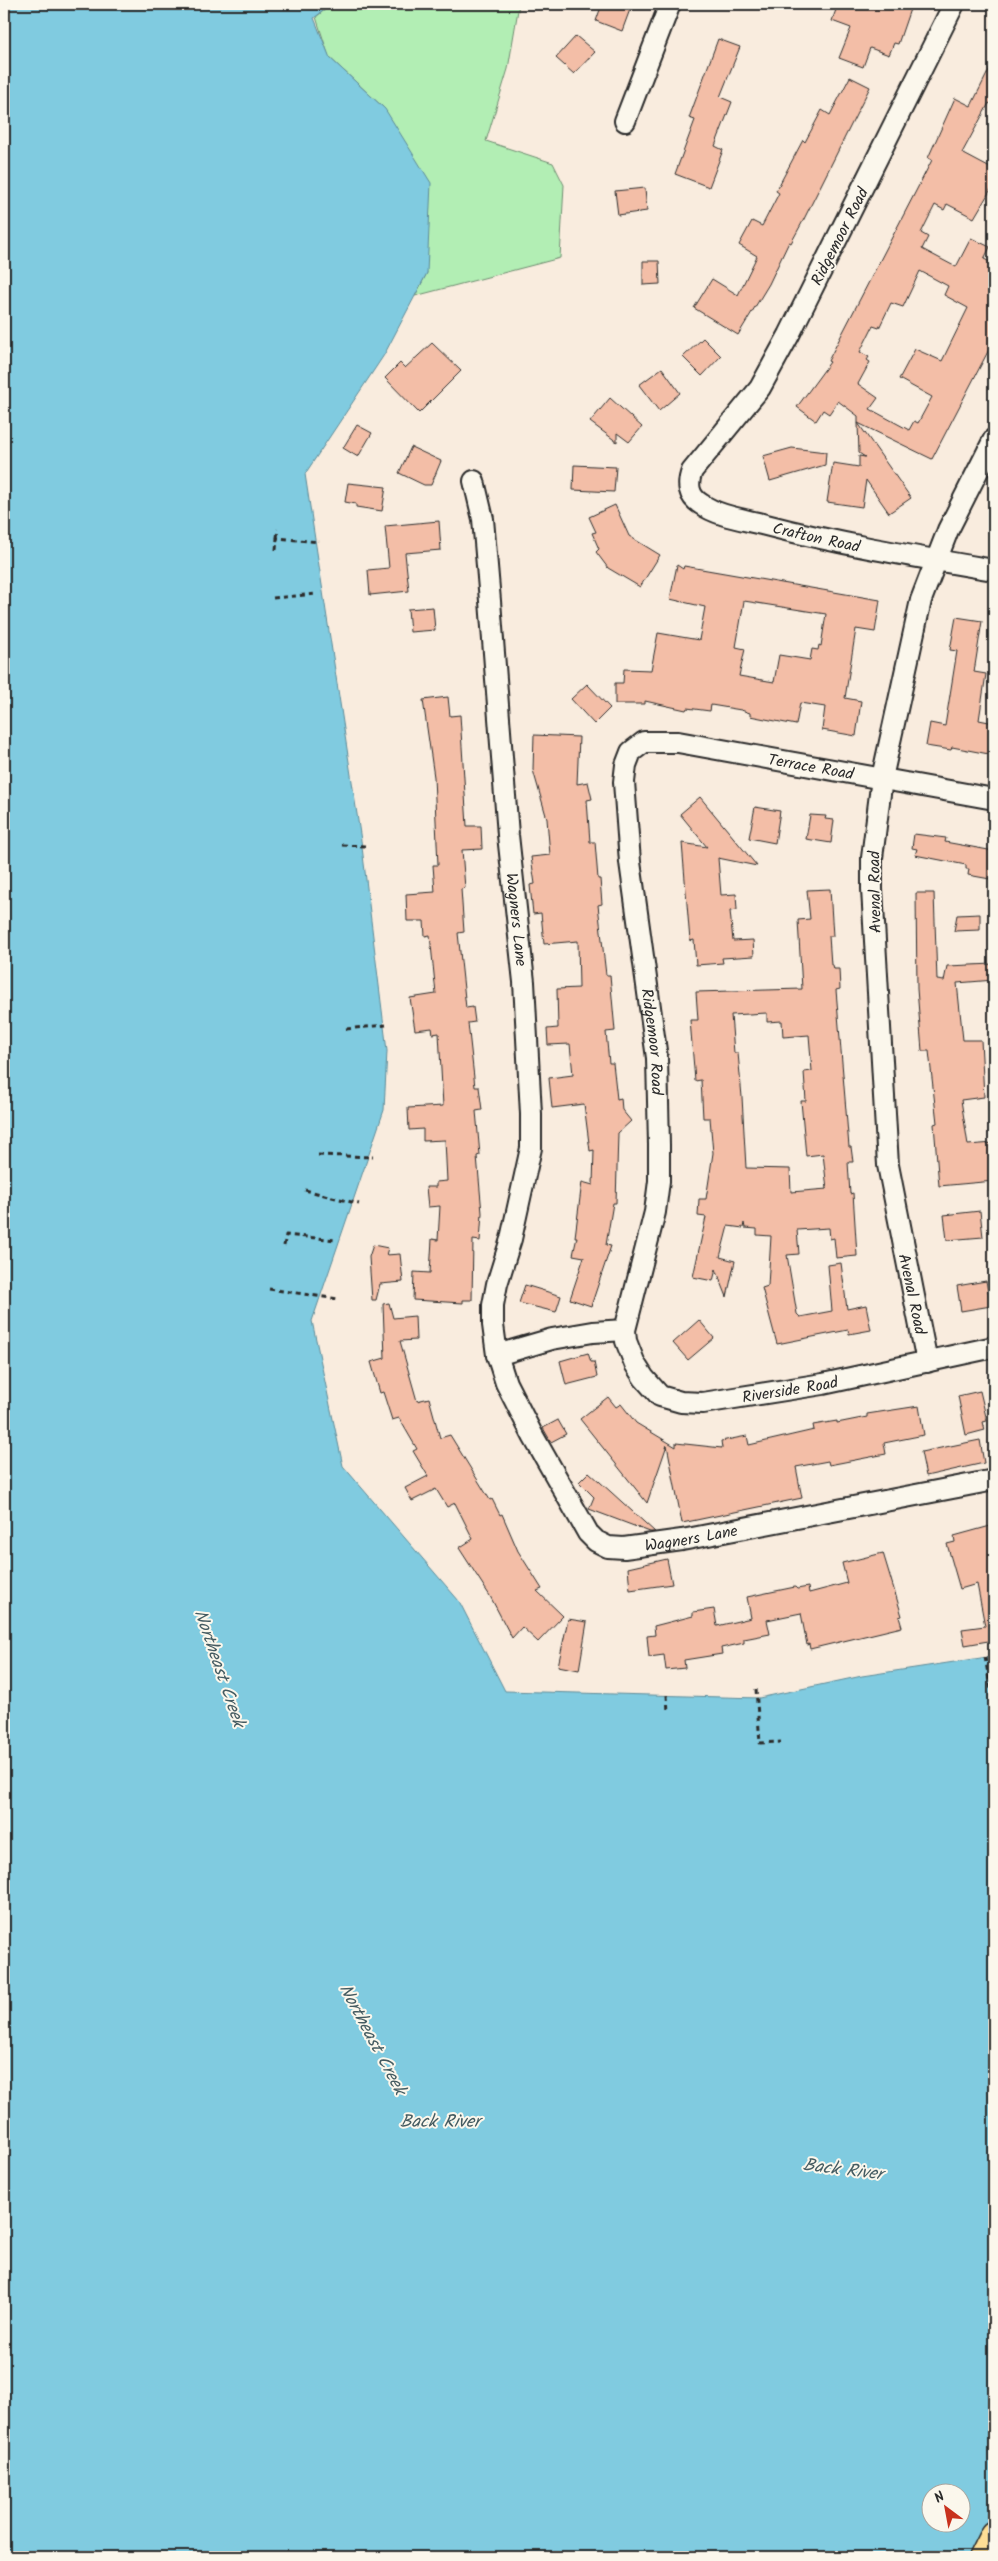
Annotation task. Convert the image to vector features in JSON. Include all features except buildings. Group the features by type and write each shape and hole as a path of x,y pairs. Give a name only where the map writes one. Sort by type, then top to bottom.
{"main road":[{"path":"983,2557 994,2535"}],"street":[{"path":"625,121 670,4"},
{"name":"Ridgemoor Road","path":"705,455 760,388 806,302 954,4"},
{"name":"Avenal Road","path":"927,1362 899,1230 888,1165 872,888 875,825 882,778 908,652 921,600 935,560 994,439"},
{"name":"Crafton Road","path":"705,455 692,471 688,481 689,489 693,497 701,504 718,513 788,531 994,570"},
{"name":"Wagners Lane","path":"474,481 483,519 508,835 524,982 531,1114 531,1148 493,1305 497,1355 515,1401 580,1520 596,1541 608,1546 624,1548 682,1540 994,1480"},
{"name":"Terrace Road","path":"631,752 644,742 678,742 994,800"},
{"name":"Ridgemoor Road","path":"625,1330 655,1212 659,1181 660,1145 657,1058 625,815 624,782 626,765 631,752"},
{"path":"497,1355 552,1339 593,1332 625,1330"},
{"name":"Riverside Road","path":"625,1330 630,1353 644,1378 660,1396 681,1402 703,1403 777,1391 994,1347"}],"path":[{"path":"276,550 278,529"},
{"path":"277,538 319,542"},
{"path":"273,598 317,594"},
{"path":"342,845 365,846"},
{"path":"346,1029 386,1025"},
{"path":"318,1155 373,1156"},
{"path":"305,1190 359,1204"},
{"path":"284,1246 286,1235 337,1240"},
{"path":"269,1290 338,1299"},
{"path":"985,1657 994,1708"},
{"path":"756,1689 760,1743 780,1742"},
{"path":"667,1695 668,1713"}],"green space":[{"path":"332,4 519,4 508,69 486,141 553,163 564,185 560,258 415,296 427,273 384,108 329,57 316,17"}],"water":[{"name":"Back River","path":"4,4 332,4 314,18 330,58 385,109 431,183 427,273 384,355 305,474 362,847 387,1051 384,1110 312,1321 343,1466 459,1601 505,1691 759,1698 862,1676 994,1656 994,2557 4,2557"}],"water label":[{"name":"Northeast Creek","path":"220,1668"},
{"name":"Northeast Creek","path":"373,2039"}]}
